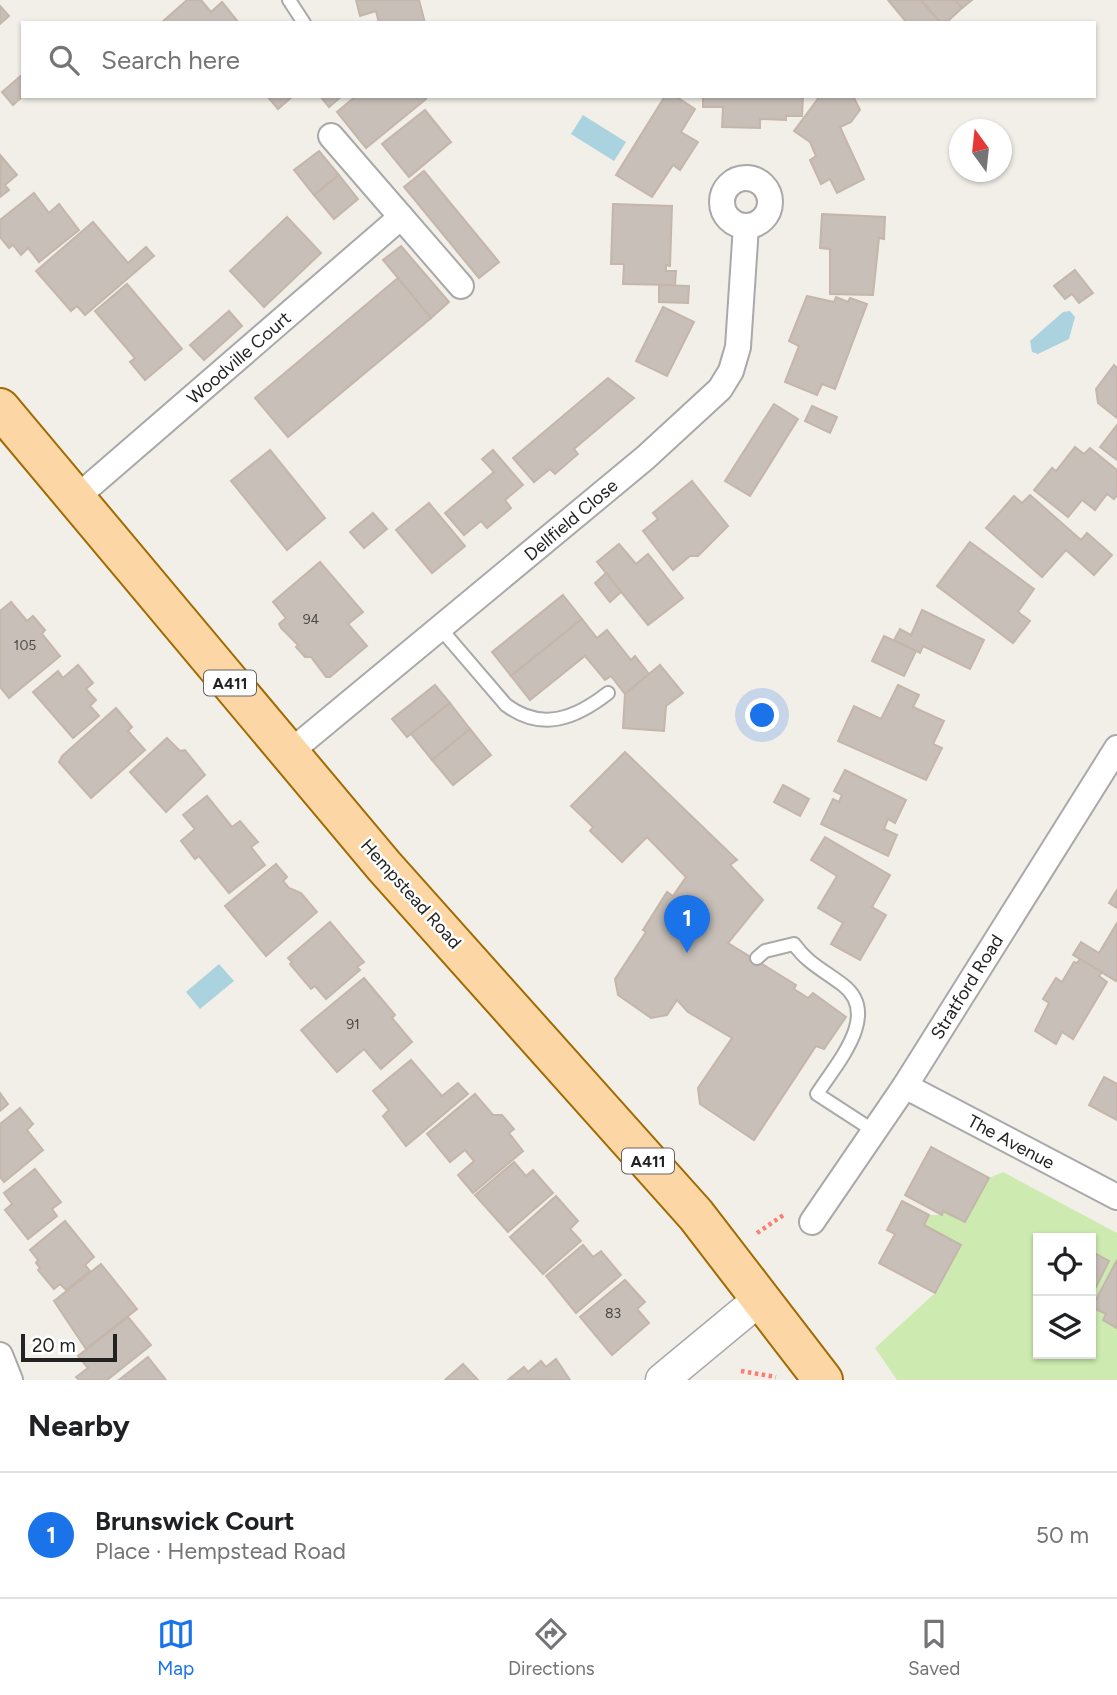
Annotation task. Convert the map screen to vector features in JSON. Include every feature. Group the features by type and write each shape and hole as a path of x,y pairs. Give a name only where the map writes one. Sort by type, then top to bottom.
{"main road":[{"name":"Hempstead Road","path":"0,408 384,866 696,1215 822,1380"}],"street":[{"path":"331,136 461,286"},
{"name":"Woodville Court","path":"76,498 401,217"},
{"name":"Dellfield Close","path":"289,753 645,458 720,389 731,371 738,347 746,226"},
{"name":"Stratford Road","path":"812,1222 905,1086 1117,748"},
{"name":"The Avenue","path":"905,1086 1117,1197"},
{"path":"662,1380 761,1298"},
{"path":"0,1355 10,1380"}],"lane":[{"path":"289,0 303,21"},
{"path":"440,628 506,705 518,715 548,721 566,719 579,714 608,693"},
{"path":"757,958 765,951 794,944 804,959 846,988 857,1003 860,1019 855,1034 817,1094 874,1131"}],"path":[{"path":"741,1371 775,1376 778,1380"}],"green space":[{"path":"1003,1172 1117,1233 1117,1259 1096,1299 1096,1233 1033,1233 1033,1359 1096,1359 1096,1309 1106,1314 1103,1320 1117,1328 1117,1380 897,1380 875,1348 935,1293 961,1246 924,1225 929,1215 941,1215 943,1211 965,1222 989,1178"}],"water":[{"path":"583,115 626,142 614,161 571,134"},
{"path":"1070,311 1075,317 1069,339 1038,354 1032,352 1030,341 1063,312"},
{"path":"219,964 234,981 200,1009 186,992"}],"building":[{"path":"187,0 201,0 211,12 222,2 237,21 163,21"},
{"path":"356,0 419,0 424,21 378,21 376,11 360,16"},
{"path":"888,0 921,0 939,21 905,21"},
{"path":"921,0 955,0 962,8 948,21 939,21"},
{"path":"955,0 972,0 962,8"},
{"path":"0,6 9,16 0,24"},
{"path":"21,76 21,98 13,105 2,92"},
{"path":"269,98 291,98 278,109"},
{"path":"322,98 340,98 329,107"},
{"path":"354,98 426,99 366,148 337,112"},
{"path":"664,98 678,98 695,109 681,132 698,142 680,170 673,165 652,197 616,175"},
{"path":"703,98 803,98 802,116 786,116 786,120 760,119 760,128 722,127 723,107 703,107"},
{"path":"819,98 854,98 860,110 851,122 840,127 864,179 837,193 830,179 821,184 810,160 816,156 810,142 794,131"},
{"path":"425,110 451,142 409,177 382,144"},
{"path":"319,151 339,175 314,195 294,170"},
{"path":"1,156 17,175 5,185 9,190 0,197"},
{"path":"424,171 499,262 479,278 404,187"},
{"path":"339,175 358,199 334,219 314,195"},
{"path":"34,193 49,213 59,204 79,230 39,262 28,248 21,255 13,245 9,248 0,237 0,220"},
{"path":"613,204 672,206 670,266 666,265 666,271 676,271 675,285 623,284 624,264 611,264"},
{"path":"822,214 885,217 884,239 879,238 873,295 830,294 830,249 820,248"},
{"path":"287,217 321,253 264,307 230,271"},
{"path":"93,222 128,263 146,247 154,256 85,315 77,306 71,311 36,271"},
{"path":"401,246 449,302 431,318 383,260"},
{"path":"1075,270 1093,293 1079,303 1072,294 1065,299 1054,286"},
{"path":"398,278 431,318 288,437 255,398"},
{"path":"127,284 182,349 145,380 130,362 135,358 95,311"},
{"path":"659,285 689,286 688,303 659,302"},
{"path":"807,296 834,302 836,297 848,302 850,298 867,304 835,389 822,384 817,395 785,382 799,346 789,341"},
{"path":"663,307 694,322 667,376 636,361"},
{"path":"229,311 242,326 204,360 190,345"},
{"path":"1114,365 1117,368 1117,418 1098,403 1096,389"},
{"path":"608,378 634,398 574,449 578,454 555,474 550,469 534,482 513,458"},
{"path":"774,404 798,419 750,496 725,481"},
{"path":"812,406 837,417 830,433 805,421"},
{"path":"1117,425 1117,460 1100,447"},
{"path":"1075,447 1084,454 1090,448 1117,470 1117,495 1114,499 1107,494 1095,510 1082,500 1068,517 1034,490 1052,468 1056,471"},
{"path":"270,450 325,518 287,550 231,481"},
{"path":"493,450 523,485 505,500 511,508 487,528 481,521 464,535 445,513 494,472 482,459"},
{"path":"692,481 728,526 698,556 690,556 673,570 643,531 658,519 653,513"},
{"path":"1030,495 1081,540 1087,533 1112,555 1094,575 1066,550 1042,577 986,528 1014,496 1022,503"},
{"path":"429,503 465,546 432,573 396,530"},
{"path":"373,513 387,529 364,548 350,532"},
{"path":"970,542 1034,589 1018,612 1030,621 1013,643 937,586"},
{"path":"619,544 636,564 648,554 683,598 648,625 597,562"},
{"path":"320,562 363,612 348,624 367,646 330,677 326,677 311,657 305,657 296,647 298,645 281,628 279,624 286,618 273,602"},
{"path":"606,573 621,592 610,602 595,583"},
{"path":"563,595 582,619 511,676 492,652"},
{"path":"11,602 27,621 33,616 45,630 42,634 60,656 9,698 0,687 0,611"},
{"path":"922,610 984,640 970,669 923,646 920,653 894,640 900,629 911,635"},
{"path":"582,619 597,638 607,630 631,660 635,656 649,674 625,694 611,676 605,680 585,656 530,700 511,676"},
{"path":"884,636 916,651 904,676 872,661"},
{"path":"78,665 93,683 86,689 96,700 90,706 99,716 73,738 33,692 58,671 63,678"},
{"path":"660,665 683,693 666,706 664,731 623,728 625,694"},
{"path":"435,685 450,703 407,737 392,719"},
{"path":"898,685 919,695 913,707 944,721 933,744 942,748 926,780 838,741 854,706 881,719"},
{"path":"450,703 470,729 432,760 411,734"},
{"path":"116,708 132,727 128,731 145,750 91,798 59,762 62,756"},
{"path":"470,729 491,755 453,785 432,760"},
{"path":"167,738 180,751 185,750 205,775 166,812 130,772"},
{"path":"625,752 737,860 730,865 763,900 728,943 796,985 794,989 808,998 813,993 846,1017 824,1049 816,1046 754,1140 700,1104 698,1088 732,1038 688,1012 677,1000 667,1015 651,1018 618,995 615,979 646,932 643,930 667,892 673,896 686,877 647,837 622,862 590,831 593,827 571,806"},
{"path":"845,770 906,800 895,823 888,819 884,829 897,835 888,856 821,824 833,799 839,802 842,795 834,791"},
{"path":"783,785 809,799 800,816 774,802"},
{"path":"207,796 232,827 240,821 258,842 251,847 265,865 229,893 199,856 195,859 181,841 195,829 183,815"},
{"path":"825,837 890,875 872,907 886,915 860,960 831,944 843,923 818,908 837,876 811,860"},
{"path":"276,864 287,877 283,881 289,888 301,893 317,912 266,956 225,906"},
{"path":"1117,890 1117,908 1109,903"},
{"path":"330,922 364,962 357,967 360,970 326,999 315,986 311,989 288,958"},
{"path":"1117,923 1116,981 1073,955 1081,942 1099,953"},
{"path":"1080,959 1102,972 1099,976 1107,982 1073,1039 1062,1032 1056,1044 1035,1031 1049,1003 1043,999 1056,978 1062,982 1074,962 1077,963"},
{"path":"364,978 395,1015 392,1018 412,1042 381,1069 364,1049 337,1072 301,1030"},
{"path":"411,1060 442,1096 458,1083 468,1094 406,1146 383,1116 389,1110 373,1091"},
{"path":"1104,1077 1117,1084 1117,1120 1089,1105"},
{"path":"0,1093 8,1104 0,1111"},
{"path":"475,1094 493,1115 502,1115 514,1129 509,1133 523,1151 473,1193 458,1175 474,1161 465,1150 450,1162 427,1134"},
{"path":"20,1108 33,1124 27,1130 43,1150 4,1182 0,1177 0,1124"},
{"path":"931,1147 989,1178 965,1222 943,1211 942,1215 905,1195"},
{"path":"514,1162 526,1176 533,1170 553,1193 508,1232 475,1195"},
{"path":"35,1169 61,1202 52,1209 57,1216 28,1239 5,1210 12,1204 4,1193"},
{"path":"556,1196 578,1221 570,1229 581,1241 543,1274 510,1237"},
{"path":"902,1201 929,1215 924,1225 961,1245 935,1293 879,1263 895,1234 887,1230"},
{"path":"65,1221 94,1257 85,1265 90,1271 66,1290 60,1284 54,1289 38,1270 38,1260 30,1250"},
{"path":"583,1245 593,1257 601,1251 621,1275 576,1313 546,1276"},
{"path":"1096,1254 1109,1261 1096,1287"},
{"path":"1117,1260 1117,1328 1103,1320 1106,1314 1096,1309 1096,1299"},
{"path":"101,1264 137,1309 86,1349 54,1301"},
{"path":"625,1280 645,1302 637,1309 649,1323 612,1355 580,1317"},
{"path":"128,1317 151,1345 107,1380 79,1380 76,1377 88,1368 78,1356"},
{"path":"148,1357 166,1380 119,1380"},
{"path":"556,1359 570,1380 509,1379 524,1367 528,1372 541,1361 546,1367"},
{"path":"463,1364 478,1380 445,1380"}],"place":[{"name":"Brunswick Court","path":"687,953"}]}
